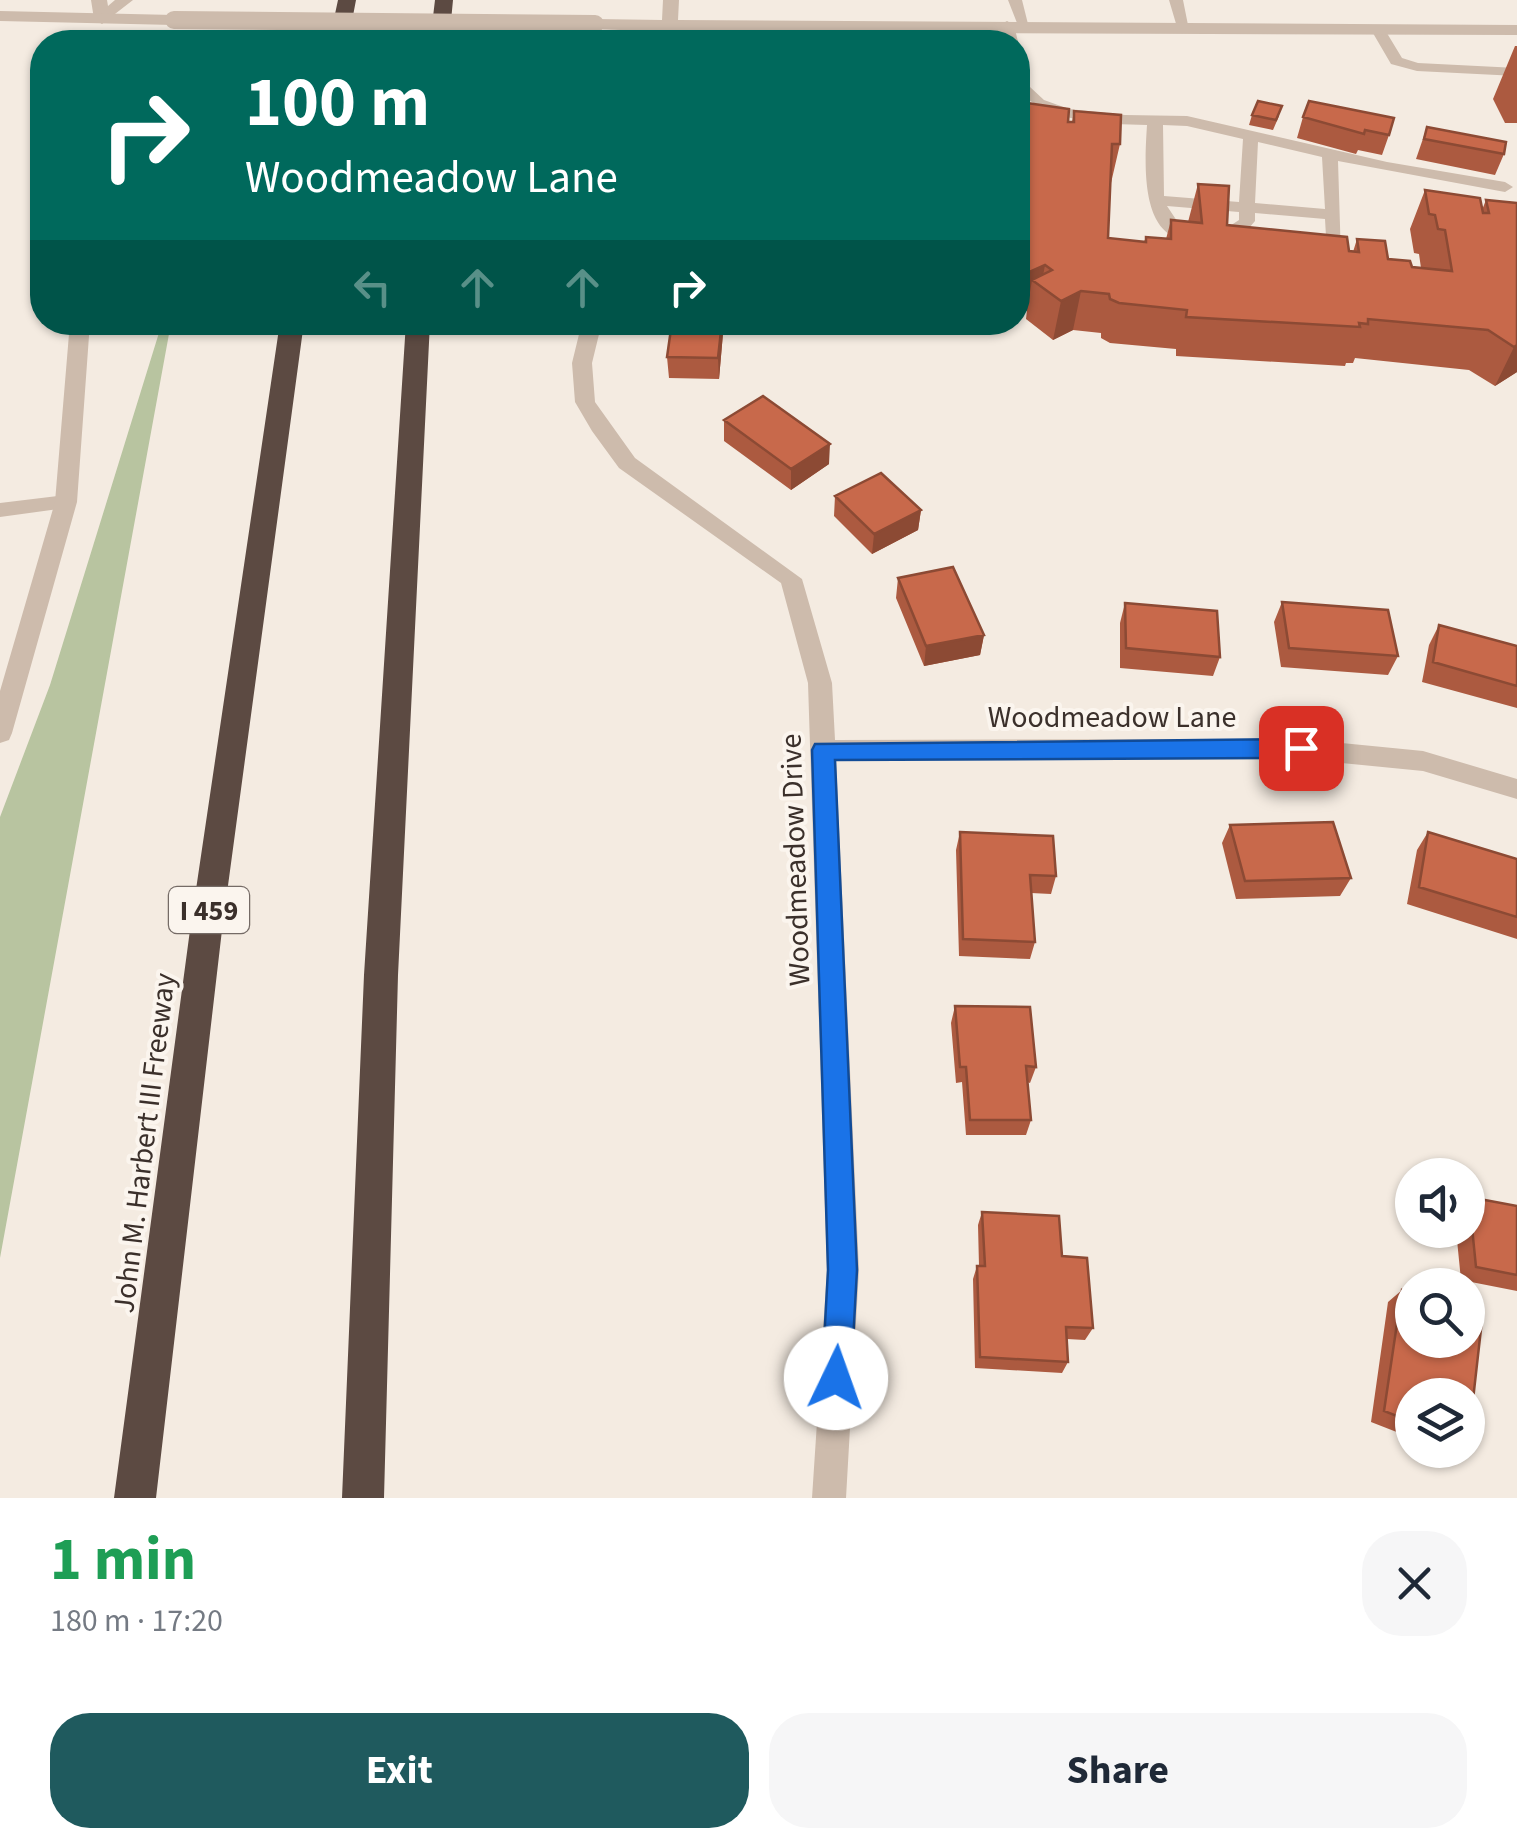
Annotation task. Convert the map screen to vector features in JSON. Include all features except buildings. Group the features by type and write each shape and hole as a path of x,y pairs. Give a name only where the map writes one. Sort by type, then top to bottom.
{"highway":[{"path":"342,30 347,0"},
{"path":"441,30 444,0"},
{"name":"John M. Harbert III Freeway","path":"135,1498 206,930 290,335"},
{"path":"363,1498 381,975 417,335"}],"street":[{"path":"100,0 101,30"},
{"path":"102,20 125,0"},
{"path":"670,30 671,0"},
{"path":"0,16 596,24 640,30"},
{"path":"1030,31 1184,27 1517,30"},
{"path":"0,733 66,502 79,335"},
{"name":"Woodmeadow Drive","path":"589,335 582,364 585,402 598,426 628,463 790,578 820,684 843,1270 828,1498"},
{"name":"Woodmeadow Lane","path":"823,750 1301,748 1424,761 1517,789"}],"lane":[{"path":"1014,0 1014,30"},
{"path":"1176,0 1184,27"},
{"path":"1376,28 1396,62 1417,68 1517,72"},
{"path":"1030,94 1067,113 1187,122 1330,155 1505,187"},
{"path":"1030,102 1036,100"},
{"path":"1154,121 1156,200 1163,220 1176,232 1188,235"},
{"path":"1218,239 1237,232 1246,222 1252,134"},
{"path":"1330,155 1335,254"},
{"path":"1156,200 1333,215"},
{"path":"0,510 66,502"}],"green space":[{"path":"158,335 169,335 0,1258 0,817 50,685"}],"route":[{"path":"836,1378 843,1270 823,750 1301,748"}]}
